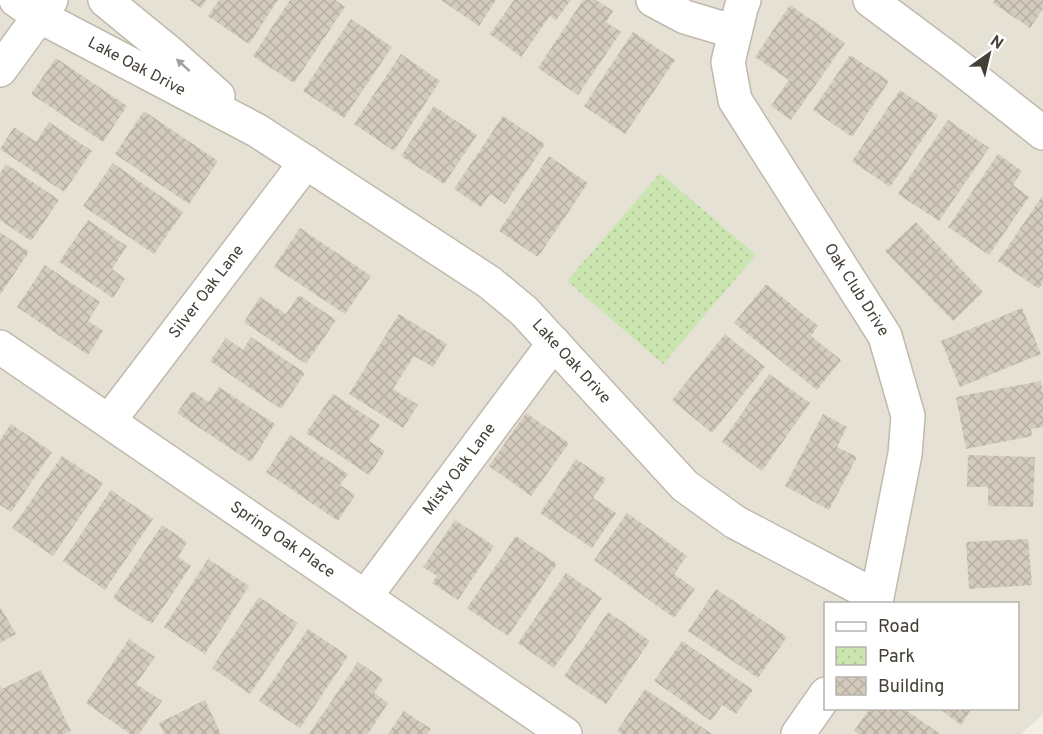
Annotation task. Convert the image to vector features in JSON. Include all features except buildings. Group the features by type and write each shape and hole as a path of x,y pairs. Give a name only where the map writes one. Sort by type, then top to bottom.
{"street":[{"name":"Lake Oak Drive","path":"105,0 171,54 258,131"},
{"path":"653,0 685,17 735,32"},
{"name":"Oak Club Drive","path":"744,0 728,62 735,100 885,336 908,416 905,454 875,600"},
{"path":"870,0 1043,133"},
{"name":"Lake Oak Drive","path":"36,5 258,131 489,282 524,311 685,486 735,522 875,600"},
{"path":"0,70 36,5"},
{"name":"Silver Oak Lane","path":"110,421 306,162"},
{"name":"Misty Oak Lane","path":"365,597 554,343"},
{"name":"Spring Oak Place","path":"0,347 566,734"},
{"path":"798,734 824,695"}],"shaded area":[{"path":"0,0 1043,0 1043,713 1021,734 0,734"}],"green space":[{"path":"660,173 756,255 663,364 567,281"}]}
